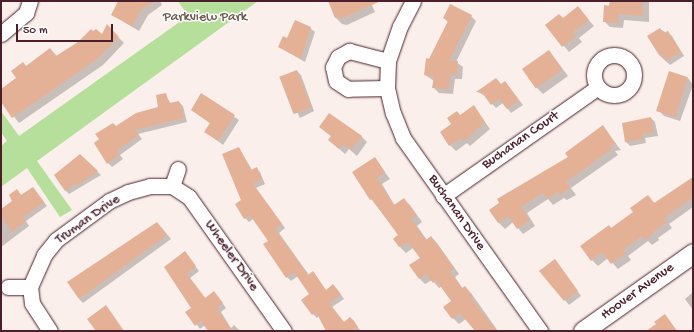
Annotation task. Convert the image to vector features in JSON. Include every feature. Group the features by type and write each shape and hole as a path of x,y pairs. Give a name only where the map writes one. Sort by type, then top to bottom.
{"street":[{"path":"1,34 26,13 30,1"},
{"name":"Buchanan Drive","path":"413,1 400,26 388,61 387,88 393,113 403,138 540,331"},
{"path":"387,88 348,89 336,81 333,67 338,57 349,51 388,61"},
{"name":"Buchanan Court","path":"443,196 598,87"},
{"path":"172,186 178,169"},
{"name":"Truman Drive","path":"30,287 41,260 56,240 104,206 128,192 150,186 172,186"},
{"name":"Wheeler Drive","path":"172,186 189,197 284,331"},
{"name":"Hoover Avenue","path":"583,331 693,252"},
{"path":"8,287 30,287 32,303 50,331"}],"green space":[{"name":"Parkview Park","path":"178,1 258,1 37,161 72,210 60,217 27,168 1,187 1,146 7,141 1,132 1,111 19,136 188,16"}],"building":[{"path":"118,1 154,1 142,9 132,26 111,15"},
{"path":"328,1 381,1 340,19 339,17 335,18"},
{"path":"611,1 642,1 643,16 618,14 618,23 603,22 604,5 610,6"},
{"path":"450,4 472,15 449,61 458,61 457,75 450,74 449,89 432,88 434,76 424,75 426,58 429,59 448,21 443,18"},
{"path":"578,6 589,20 573,32 576,36 562,47 545,25 559,14 563,18"},
{"path":"295,20 311,27 301,59 278,47 283,36 287,38"},
{"path":"107,24 119,37 97,59 12,118 1,102 1,89 16,78 11,71 23,62 26,66 50,48 56,56 78,42 91,29 93,31 96,29 102,34"},
{"path":"660,28 663,33 668,31 681,52 666,61 661,54 659,55 647,36"},
{"path":"549,50 563,70 536,89 522,69"},
{"path":"297,70 311,107 294,114 279,77"},
{"path":"669,71 688,77 675,117 656,111"},
{"path":"496,78 501,84 505,81 519,100 507,109 499,99 491,105 483,94 484,93 476,92"},
{"path":"166,93 169,103 179,101 184,118 135,130 139,135 117,150 120,154 107,164 94,143 99,139 95,134 113,123 116,126 136,113 158,107 156,95"},
{"path":"201,93 235,115 218,141 204,132 210,123 191,110"},
{"path":"474,105 485,122 464,141 461,138 449,146 440,132 451,124 447,118 457,111 460,115"},
{"path":"329,113 362,136 351,150 342,144 339,149 328,140 331,136 319,127"},
{"path":"651,117 654,132 642,134 643,139 625,142 622,123"},
{"path":"603,125 616,144 610,145 612,149 566,182 570,188 560,195 558,192 547,199 543,193 521,207 530,220 517,229 508,216 498,223 489,210 499,203 497,199 568,157 565,153"},
{"path":"239,147 251,170 257,167 262,179 253,184 282,224 275,229 308,275 313,271 326,290 333,284 341,295 329,303 344,322 350,317 354,321 358,327 352,331 326,331 316,312 312,315 301,300 309,294 294,272 286,278 263,244 268,241 250,215 244,219 235,204 241,200 222,154"},
{"path":"80,154 98,171 78,185 76,183 65,191 54,175"},
{"path":"375,157 385,172 377,178 394,205 404,198 417,216 411,219 426,240 431,236 454,268 449,271 462,288 465,286 473,297 471,298 497,331 475,331 460,313 452,319 443,307 451,301 436,280 433,283 426,274 419,279 409,265 420,258 408,242 399,247 393,239 398,235 372,199 370,200 352,172"},
{"path":"693,177 693,197 664,218 667,222 645,240 642,236 623,250 626,253 611,264 602,252 591,261 580,246 609,225 611,228 633,212 630,208 648,195 654,203"},
{"path":"33,187 44,202 23,217 25,222 12,232 1,216 1,209 12,201 9,195 17,189 21,195"},
{"path":"157,222 167,235 79,299 67,282"},
{"path":"185,251 196,266 187,274 205,298 214,291 223,303 217,308 232,331 208,331 201,321 195,326 185,312 191,308 164,267"},
{"path":"555,259 578,291 564,301 539,271"},
{"path":"106,305 124,331 96,331 87,319"},
{"path":"665,314 677,331 646,331 656,324 654,322"}]}
